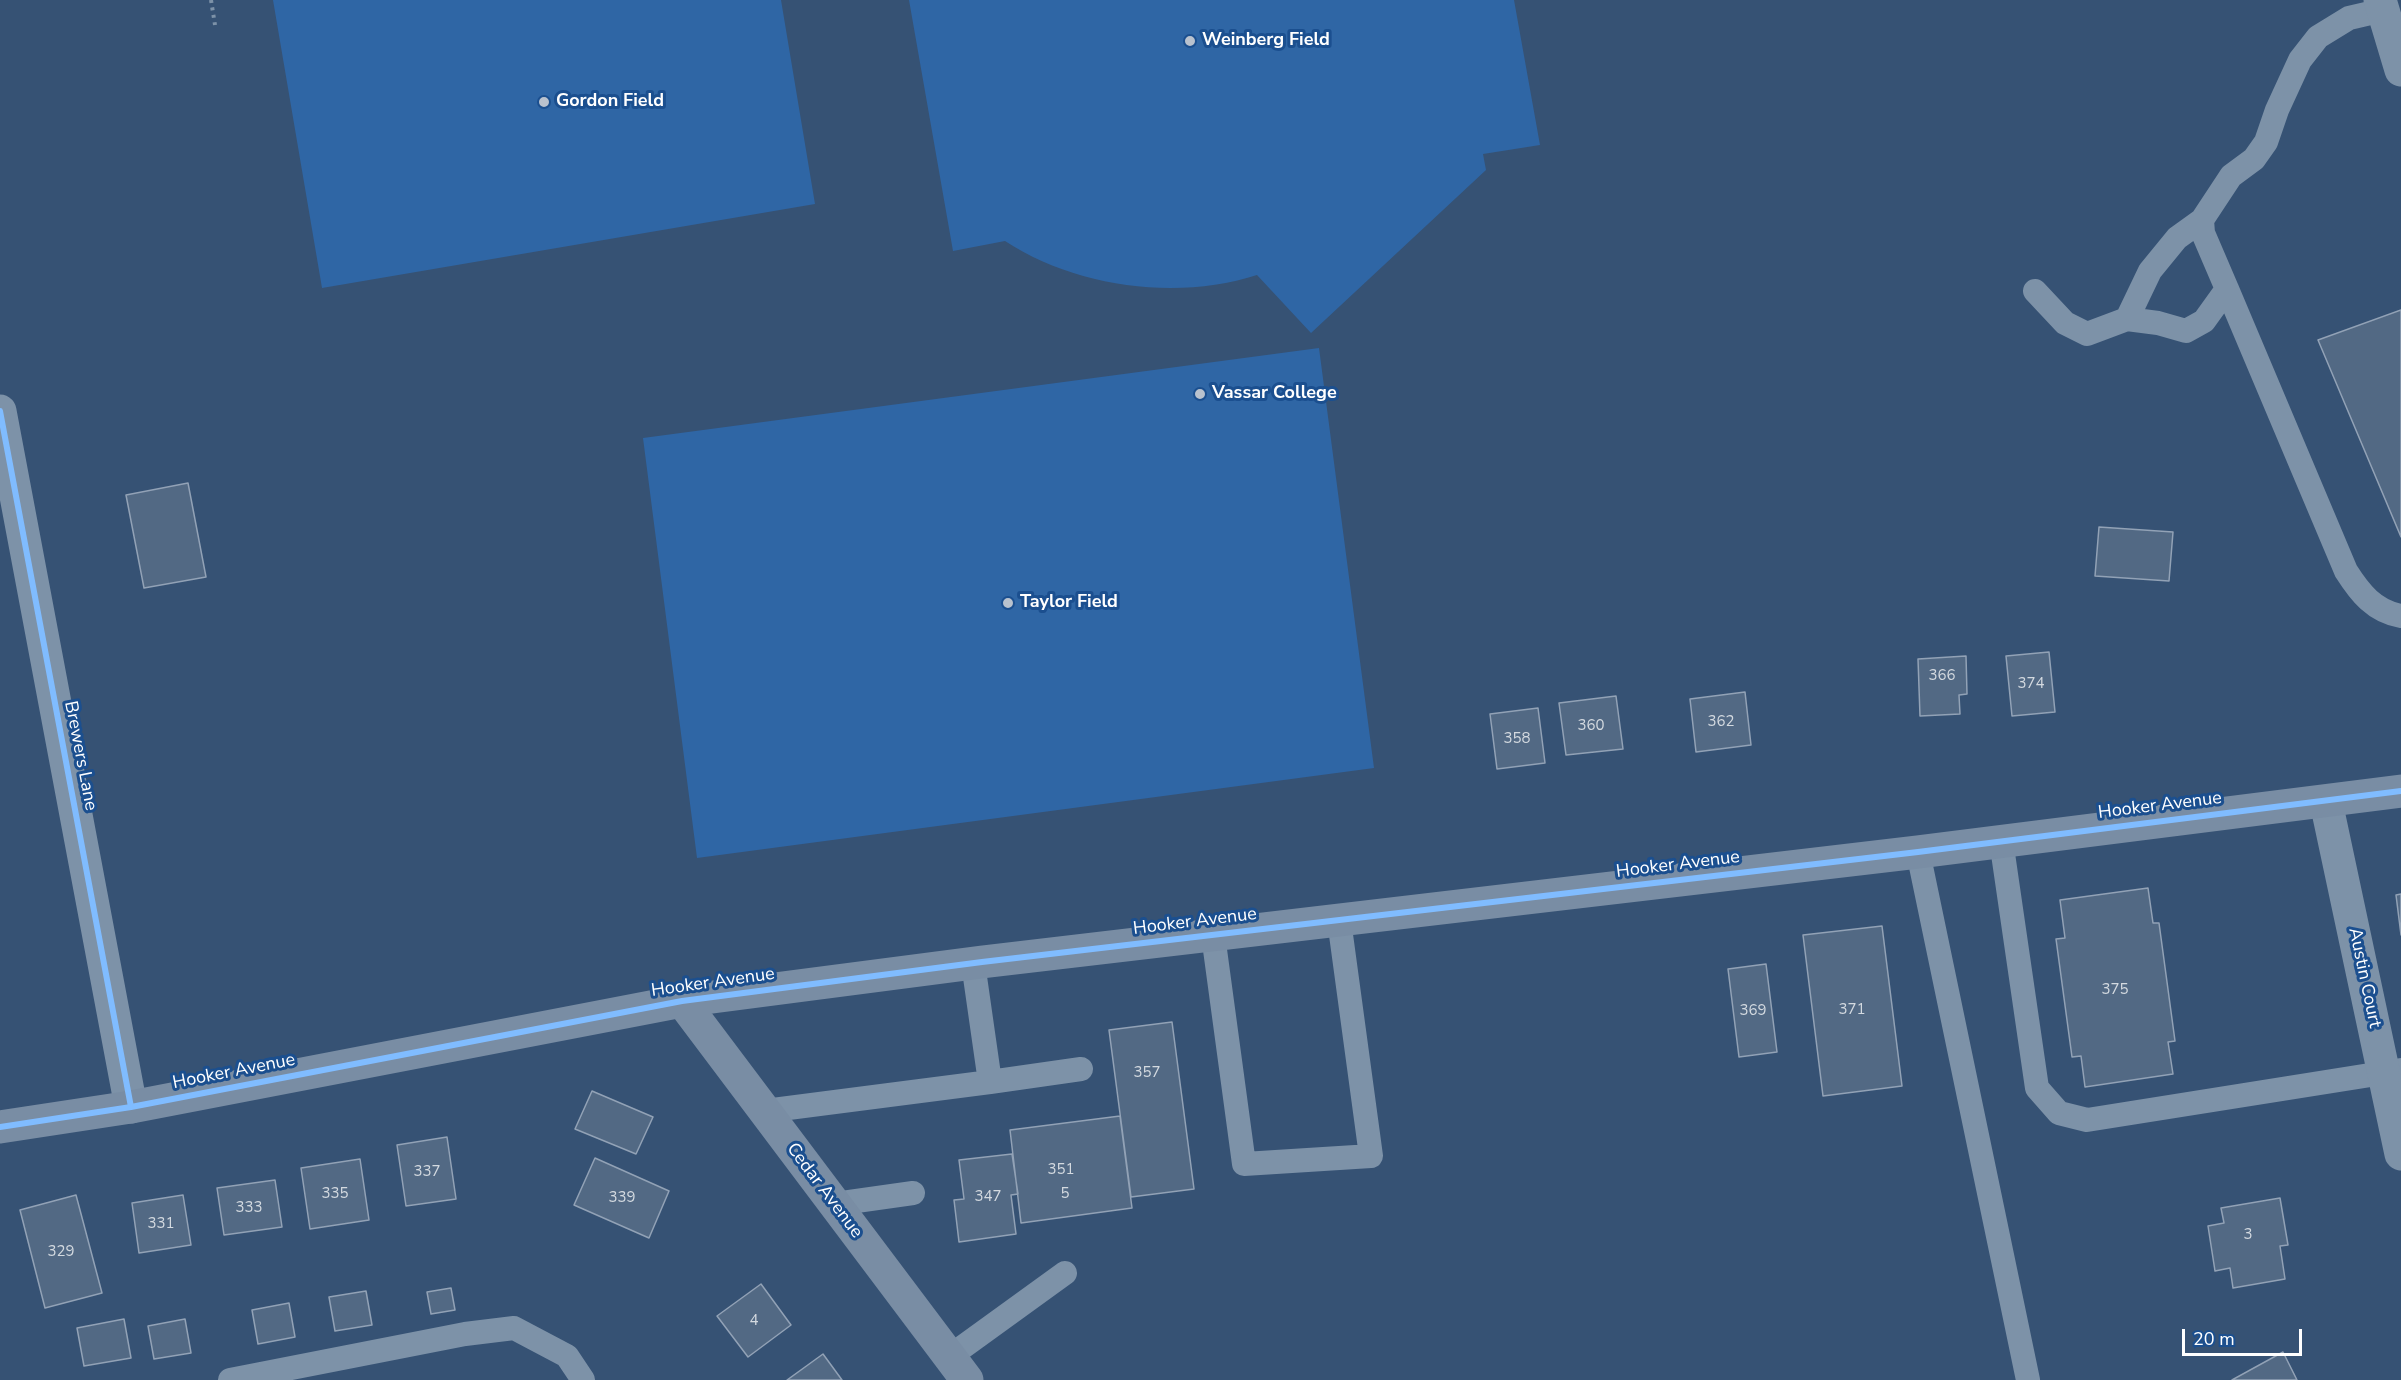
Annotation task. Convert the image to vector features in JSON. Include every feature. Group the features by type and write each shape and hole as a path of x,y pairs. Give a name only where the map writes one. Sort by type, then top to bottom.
{"street":[{"path":"2381,5 2401,70"},
{"name":"Brewers Lane","path":"0,411 131,1107"},
{"name":"Hooker Avenue","path":"0,1127 131,1107 682,1001 973,963 1918,852 2401,791"},
{"name":"Austin Court","path":"2326,802 2393,1072 2401,1154"},
{"name":"Cedar Avenue","path":"682,1001 958,1368"}],"lane":[{"path":"2127,319 2150,271 2177,238 2202,220 2231,176 2254,159 2266,142 2277,110 2300,60 2318,37 2349,18 2381,5"},
{"path":"2202,220 2203,234 2346,571 2364,598 2389,614 2401,616"},
{"path":"2035,291 2065,323 2087,333 2127,319 2158,323 2186,331 2204,321 2227,289"},
{"path":"2001,840 2037,1088 2059,1113 2087,1120 2393,1072"},
{"path":"1918,852 2028,1380"},
{"path":"1214,935 1244,1164 1371,1155 1339,920"},
{"path":"973,963 990,1082"},
{"path":"765,1112 1081,1069"},
{"path":"835,1204 913,1193"},
{"path":"958,1368 1065,1273"},
{"path":"230,1380 465,1334 514,1328 567,1356 583,1380"}],"path":[{"path":"212,0 215,25"}],"shaded area":[{"name":"Gordon Field","path":"273,0 781,0 815,204 322,288"},
{"path":"909,0 1514,0 1540,145 1483,154 1486,170 1311,333 1257,275 1226,283 1161,288 1094,279 1033,257 1005,241 953,251"},
{"name":"Taylor Field","path":"1319,348 1374,768 697,858 643,438"}],"building":[{"path":"2401,310 2401,537 2318,340"},
{"path":"188,483 206,577 144,588 126,495"},
{"path":"2099,527 2173,532 2169,581 2095,576"},
{"path":"2049,652 2055,712 2012,716 2006,656"},
{"path":"1966,656 1967,694 1959,695 1960,714 1920,716 1918,659"},
{"path":"1745,692 1751,745 1696,752 1690,699"},
{"path":"1616,696 1623,749 1566,755 1559,703"},
{"path":"1538,708 1545,763 1497,769 1490,714"},
{"path":"2148,888 2153,923 2159,923 2175,1041 2168,1042 2173,1074 2085,1087 2081,1056 2072,1057 2056,939 2065,938 2060,900"},
{"path":"2401,894 2401,935 2396,895"},
{"path":"1882,926 1902,1086 1823,1096 1803,935"},
{"path":"1766,964 1777,1052 1739,1057 1728,969"},
{"path":"1172,1022 1194,1189 1131,1197 1109,1030"},
{"path":"592,1091 653,1117 636,1154 575,1129"},
{"path":"1120,1116 1132,1208 1021,1223 1010,1130"},
{"path":"447,1137 456,1199 406,1206 397,1145"},
{"path":"1012,1154 1018,1194 1011,1195 1016,1234 959,1242 954,1200 964,1199 959,1160"},
{"path":"595,1158 669,1191 649,1238 574,1205"},
{"path":"360,1159 369,1220 310,1229 301,1168"},
{"path":"275,1180 282,1227 224,1235 217,1188"},
{"path":"76,1195 102,1293 45,1308 20,1210"},
{"path":"183,1195 191,1245 139,1253 132,1203"},
{"path":"2280,1198 2288,1245 2280,1246 2285,1279 2233,1288 2230,1268 2215,1271 2208,1226 2224,1223 2221,1208"},
{"path":"761,1284 791,1325 748,1357 717,1316"},
{"path":"451,1288 455,1310 431,1314 427,1292"},
{"path":"366,1291 372,1325 335,1331 329,1297"},
{"path":"289,1303 295,1337 258,1344 252,1310"},
{"path":"124,1319 131,1358 84,1366 77,1328"},
{"path":"185,1319 191,1353 154,1359 148,1326"},
{"path":"2283,1352 2297,1380 2232,1380"},
{"path":"823,1354 842,1380 787,1380"}],"cycle path":[{"path":"0,411 131,1107"},
{"path":"0,1127 131,1107 682,1001 982,962 1918,852 2401,791"}],"place":[{"name":"Weinberg Field","path":"1190,41"},
{"name":"Gordon Field","path":"544,102"},
{"name":"Vassar College","path":"1200,394"},
{"name":"Taylor Field","path":"1008,603"}]}
